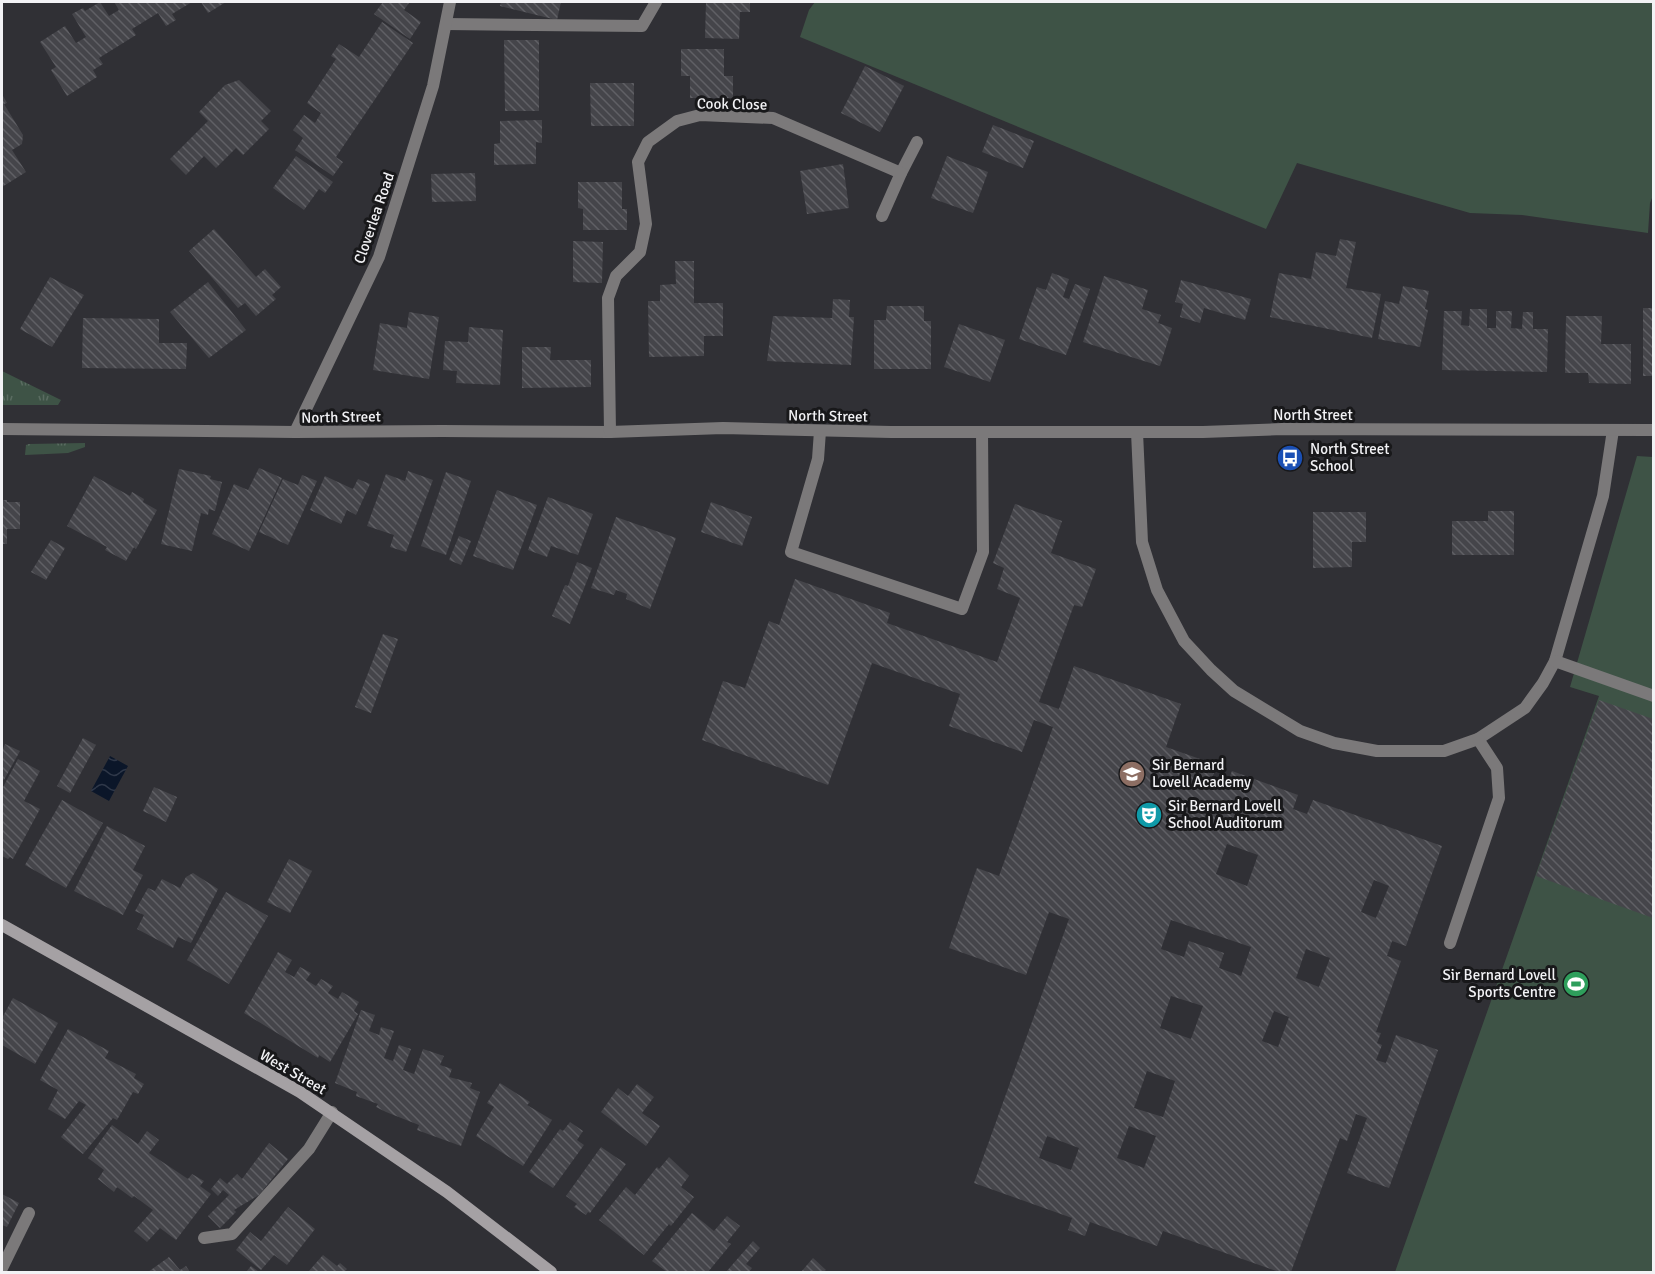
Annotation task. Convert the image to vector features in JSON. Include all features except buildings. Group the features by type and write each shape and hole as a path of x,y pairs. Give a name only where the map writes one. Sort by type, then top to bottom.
{"street":[{"name":"Cloverlea Road","path":"295,432 378,257 432,86 450,2"},
{"path":"446,24 642,26 656,2"},
{"name":"Cook Close","path":"610,432 608,298 616,276 640,252 646,225 639,162 648,142 677,121 700,115 773,118 901,173"},
{"path":"882,216 917,142"},
{"name":"North Street","path":"2,429 295,432 442,430 610,432 723,428 982,432 1282,429 1653,430"},
{"path":"1137,432 1142,542 1157,590 1184,641 1211,670 1234,691 1300,731 1334,743 1377,751 1444,751 1478,739 1525,708 1555,661 1603,496 1613,430"},
{"path":"820,431 818,459 790,552 962,609 983,552 982,432"},
{"path":"1555,661 1653,696"},
{"path":"1450,943 1499,798 1497,768 1478,739"},
{"name":"West Street","path":"2,925 290,1086 332,1112 447,1192 551,1272"},
{"path":"204,1238 232,1234 309,1149 332,1112"},
{"path":"2,1268 29,1213"}],"green space":[{"path":"815,2 1653,2 1654,193 1650,203 1648,233 1522,215 1470,213 1297,163 1266,229 800,37 809,10"},
{"path":"2,371 61,400 58,405 2,405"},
{"path":"85,443 85,447 68,453 25,455 26,445 29,444"},
{"name":"Sir Bernard Lovell Sports Centre","path":"1637,456 1653,457 1653,1272 1395,1272 1599,696 1570,687"}],"water":[{"path":"110,756 128,766 109,801 91,791"}],"place":[{"name":"North Street School","path":"1290,458"},
{"name":"Sir Bernard Lovell Academy","path":"1132,774"},
{"name":"Sir Bernard Lovell School Auditorum","path":"1149,815"},
{"name":"Sir Bernard Lovell Sports Centre","path":"1576,984"}]}
